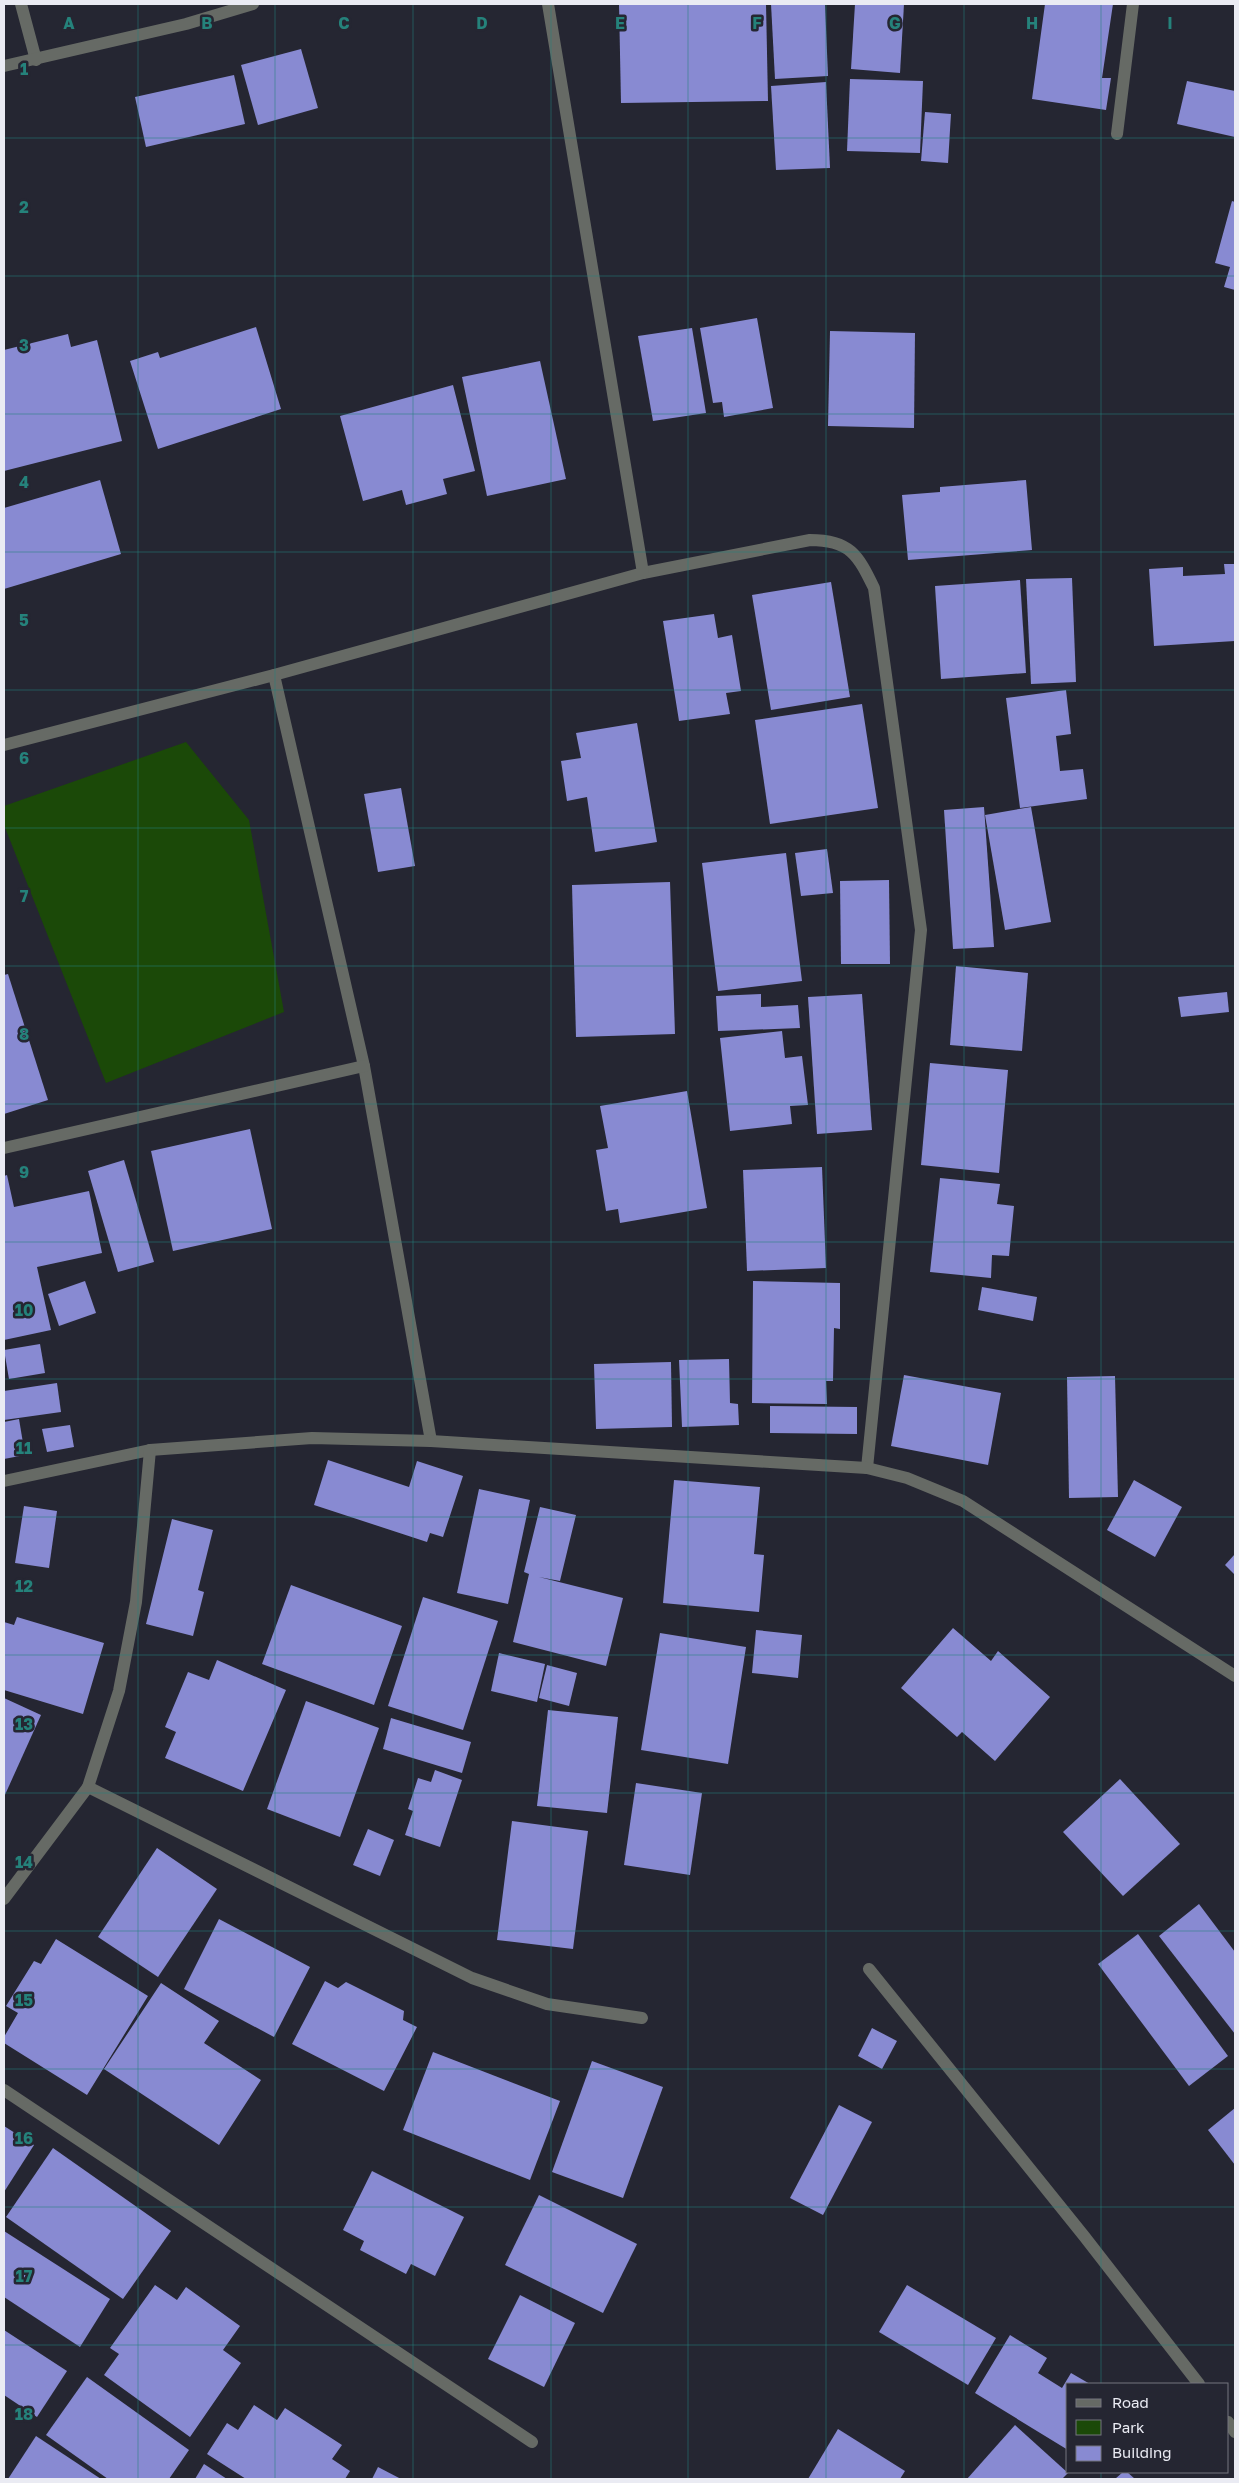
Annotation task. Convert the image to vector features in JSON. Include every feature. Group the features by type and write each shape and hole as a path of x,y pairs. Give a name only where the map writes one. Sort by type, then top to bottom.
{"street":[{"path":"22,4 36,60"},
{"path":"4,66 186,24 253,4"},
{"path":"548,4 643,573"},
{"path":"1117,134 1133,4"},
{"path":"4,745 274,675 643,573 810,540 831,540 846,548 862,562 874,588 921,930 867,1468"},
{"path":"274,675 364,1066 430,1441"},
{"path":"4,1148 364,1066"},
{"path":"4,1481 150,1450 312,1438 430,1441 867,1468 906,1478 963,1501 1235,1676"},
{"path":"4,1899 88,1787 119,1691 136,1602 150,1450"},
{"path":"88,1787 472,1978 547,2004 642,2018"},
{"path":"868,1970 1084,2236 1197,2383"},
{"path":"4,2090 532,2442"}],"green space":[{"path":"186,742 249,820 284,1012 106,1083 4,825 4,806"}],"building":[{"path":"619,4 766,4 768,101 621,103"},
{"path":"771,4 825,4 828,76 775,79"},
{"path":"855,4 904,4 900,73 851,69"},
{"path":"1045,4 1113,4 1102,78 1111,78 1106,110 1032,99"},
{"path":"301,49 318,108 258,125 241,65"},
{"path":"234,75 245,124 146,147 135,97"},
{"path":"850,79 923,81 920,153 847,151"},
{"path":"1187,81 1235,91 1235,137 1177,124"},
{"path":"826,82 830,168 776,170 771,86"},
{"path":"925,112 951,114 948,163 921,161"},
{"path":"1232,201 1235,202 1235,290 1224,287 1230,267 1215,263"},
{"path":"757,318 773,408 724,417 722,402 713,403 700,328"},
{"path":"256,327 281,409 158,449 130,361 158,352 160,358"},
{"path":"692,328 706,413 653,421 638,336"},
{"path":"830,331 915,333 914,428 828,426"},
{"path":"68,334 71,347 97,340 122,441 4,471 4,350"},
{"path":"540,361 566,479 487,496 462,377"},
{"path":"453,385 475,471 443,479 447,494 406,505 402,490 363,501 340,416"},
{"path":"100,480 121,554 4,589 4,508"},
{"path":"1026,480 1032,550 908,560 902,495 940,492 940,487"},
{"path":"1224,564 1235,564 1235,641 1154,646 1149,569 1183,567 1183,576 1225,574"},
{"path":"1072,578 1076,682 1031,684 1026,579"},
{"path":"1020,580 1026,673 941,679 935,586"},
{"path":"831,582 850,697 771,710 752,595"},
{"path":"714,614 718,638 732,635 741,691 726,693 730,714 679,721 663,621"},
{"path":"1066,690 1071,734 1056,736 1060,771 1083,769 1087,799 1020,808 1006,698"},
{"path":"862,704 878,808 770,824 755,720"},
{"path":"637,723 657,842 595,852 587,797 567,801 561,761 581,758 576,733"},
{"path":"401,788 415,866 378,872 364,794"},
{"path":"984,807 994,947 953,949 944,810"},
{"path":"1031,807 1051,922 1005,930 985,815"},
{"path":"827,849 833,893 801,896 795,853"},
{"path":"786,853 802,981 718,991 702,863"},
{"path":"889,880 890,964 841,964 840,881"},
{"path":"670,882 675,1034 576,1037 572,885"},
{"path":"956,966 1028,973 1022,1051 950,1045"},
{"path":"8,974 48,1100 4,1114 4,975"},
{"path":"1227,992 1229,1012 1181,1017 1178,997"},
{"path":"761,994 761,1007 798,1005 800,1028 718,1031 716,996"},
{"path":"862,994 872,1130 817,1134 808,997"},
{"path":"782,1031 785,1058 802,1056 808,1105 790,1106 792,1124 730,1131 720,1038"},
{"path":"930,1063 1008,1070 999,1173 921,1165"},
{"path":"687,1091 707,1208 620,1223 618,1209 606,1211 596,1150 608,1148 600,1106"},
{"path":"250,1129 272,1229 173,1251 151,1151"},
{"path":"124,1160 154,1262 118,1272 88,1171"},
{"path":"822,1167 826,1268 747,1271 743,1170"},
{"path":"7,1175 14,1207 89,1191 102,1253 37,1267 51,1330 4,1340 4,1176"},
{"path":"940,1178 1000,1184 997,1204 1014,1206 1009,1256 992,1255 991,1278 930,1272"},
{"path":"85,1281 96,1313 59,1326 48,1294"},
{"path":"753,1281 840,1283 840,1329 834,1328 833,1381 826,1381 827,1404 752,1403"},
{"path":"982,1287 1037,1297 1033,1321 978,1310"},
{"path":"40,1344 45,1373 9,1379 4,1350"},
{"path":"729,1359 730,1403 738,1404 739,1425 682,1427 679,1360"},
{"path":"671,1362 672,1427 596,1429 594,1364"},
{"path":"904,1375 1001,1393 988,1465 891,1446"},
{"path":"1115,1376 1118,1497 1069,1498 1067,1377"},
{"path":"57,1383 61,1412 4,1420 4,1391"},
{"path":"770,1406 857,1407 857,1434 770,1433"},
{"path":"19,1419 25,1455 4,1459 4,1422"},
{"path":"70,1425 74,1447 47,1452 42,1429"},
{"path":"328,1460 409,1487 417,1461 463,1476 443,1537 430,1533 427,1542 314,1505"},
{"path":"674,1480 760,1487 754,1554 764,1555 759,1612 663,1603"},
{"path":"1134,1480 1182,1507 1155,1557 1107,1530"},
{"path":"479,1489 530,1500 508,1604 457,1593"},
{"path":"24,1506 57,1511 49,1568 15,1563"},
{"path":"540,1507 576,1515 560,1581 539,1577 623,1598 606,1666 513,1642 529,1574 524,1572"},
{"path":"172,1519 213,1530 198,1590 204,1592 193,1636 146,1624"},
{"path":"1235,1554 1235,1575 1225,1565"},
{"path":"291,1585 402,1626 374,1705 262,1664"},
{"path":"423,1597 498,1621 463,1730 388,1706"},
{"path":"17,1617 104,1643 83,1714 4,1690 4,1622 14,1625"},
{"path":"953,1628 991,1661 998,1651 1050,1697 995,1761 962,1732 957,1737 901,1688"},
{"path":"756,1630 802,1635 798,1678 752,1673"},
{"path":"660,1633 746,1647 728,1764 641,1750"},
{"path":"499,1653 545,1664 537,1702 491,1691"},
{"path":"217,1660 286,1690 243,1791 165,1758 176,1732 165,1727 188,1672 209,1680"},
{"path":"547,1665 577,1673 569,1706 539,1698"},
{"path":"4,1698 41,1715 4,1797"},
{"path":"306,1701 379,1728 340,1837 267,1809"},
{"path":"548,1710 618,1717 607,1813 537,1806"},
{"path":"391,1718 471,1742 462,1773 383,1749"},
{"path":"435,1770 462,1780 440,1847 405,1835 413,1811 408,1809 418,1778 431,1782"},
{"path":"1120,1779 1180,1844 1123,1896 1063,1832"},
{"path":"636,1783 702,1793 690,1875 624,1865"},
{"path":"512,1821 588,1831 573,1949 497,1940"},
{"path":"368,1829 394,1840 380,1876 353,1865"},
{"path":"157,1848 217,1889 158,1977 98,1937"},
{"path":"1199,1904 1235,1952 1235,2034 1159,1936"},
{"path":"219,1919 310,1967 274,2037 184,1989"},
{"path":"1138,1934 1228,2056 1189,2086 1098,1964"},
{"path":"56,1939 148,1996 87,2095 4,2043 4,2037 18,2013 6,2006 34,1961 41,1964"},
{"path":"325,1981 338,1988 346,1982 404,2011 403,2020 417,2027 384,2091 292,2044"},
{"path":"161,1983 219,2021 204,2043 261,2080 219,2145 104,2069"},
{"path":"872,2028 897,2041 882,2069 858,2056"},
{"path":"433,2052 560,2101 530,2180 403,2130"},
{"path":"592,2061 663,2087 623,2198 552,2172"},
{"path":"839,2105 872,2122 823,2215 790,2198"},
{"path":"1235,2108 1235,2165 1208,2130"},
{"path":"4,2126 34,2145 4,2192"},
{"path":"53,2148 171,2231 123,2299 6,2217"},
{"path":"372,2171 464,2217 435,2276 411,2264 406,2274 360,2250 364,2241 343,2230"},
{"path":"539,2195 637,2244 603,2313 505,2265"},
{"path":"4,2231 110,2299 80,2347 4,2297"},
{"path":"155,2285 177,2300 186,2287 240,2326 223,2350 241,2363 190,2437 104,2375 119,2354 110,2348"},
{"path":"907,2285 996,2338 968,2385 879,2332"},
{"path":"520,2295 575,2323 544,2387 488,2359"},
{"path":"4,2330 67,2371 37,2417 4,2395"},
{"path":"1010,2335 1047,2358 1038,2373 1062,2388 1071,2373 1088,2383 1066,2383 1066,2449 975,2393"},
{"path":"87,2377 189,2450 169,2479 108,2479 46,2435"},
{"path":"254,2405 277,2420 285,2408 342,2445 332,2459 350,2471 345,2479 246,2479 207,2454 227,2423 238,2430"},
{"path":"1015,2425 1068,2473 1062,2479 967,2479"},
{"path":"838,2429 905,2471 900,2479 808,2479"},
{"path":"36,2436 101,2479 8,2479"},
{"path":"204,2464 227,2479 195,2479"},
{"path":"378,2467 401,2479 372,2479"},
{"path":"1122,2473 1128,2473 1135,2479 1115,2479"}]}
